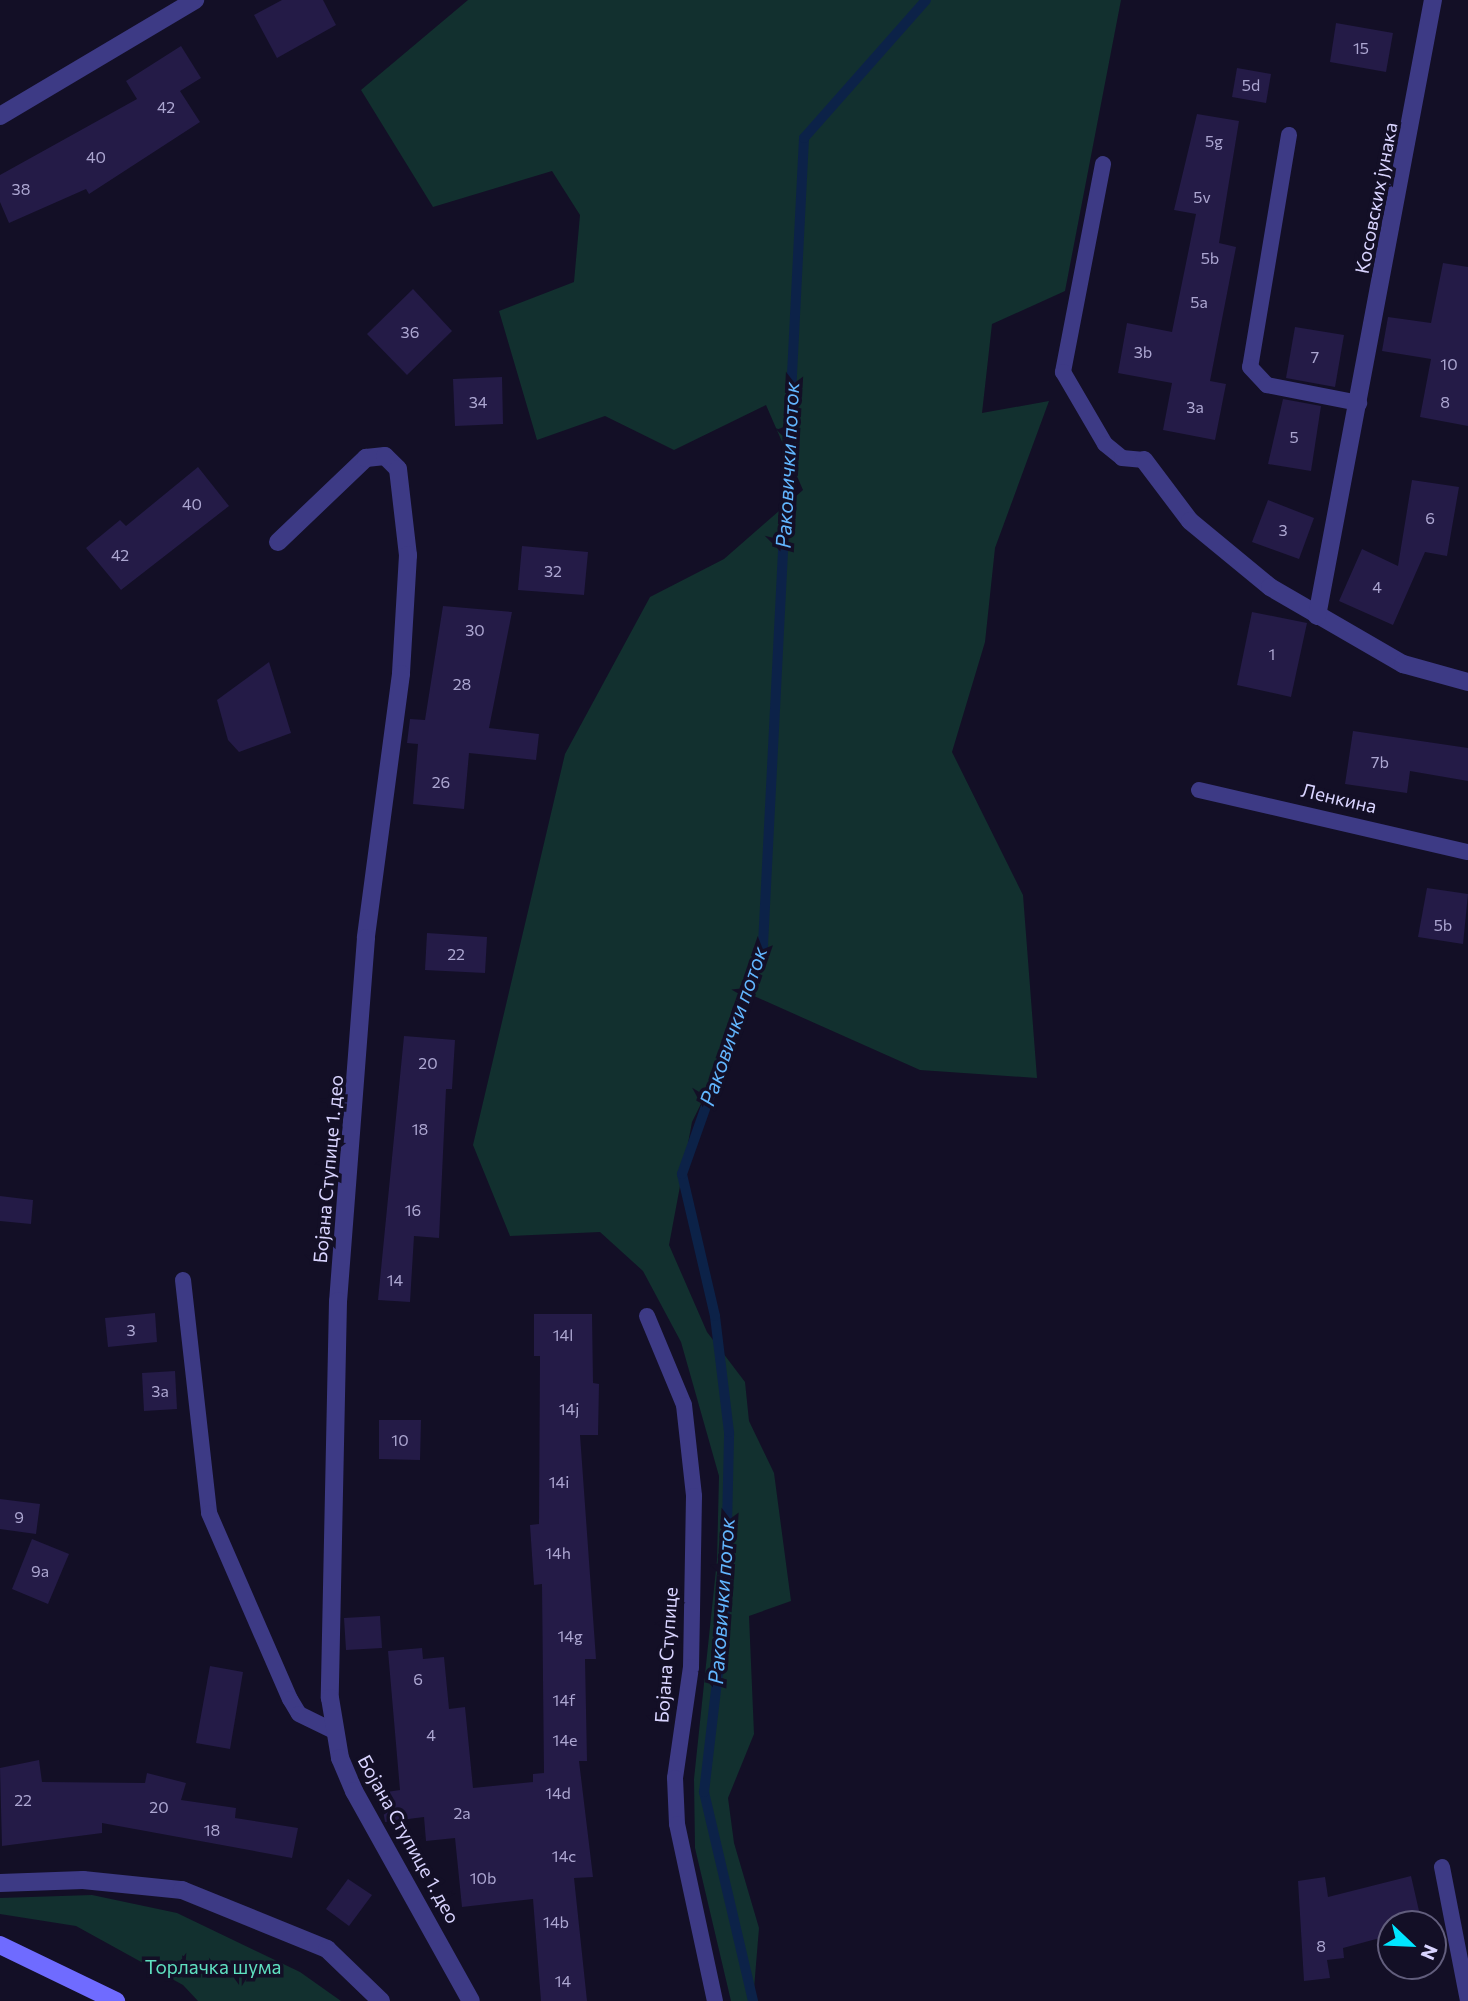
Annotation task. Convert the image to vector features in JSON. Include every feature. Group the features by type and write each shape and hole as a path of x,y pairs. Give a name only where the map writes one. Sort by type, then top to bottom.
{"main road":[{"path":"0,1945 116,2001"}],"street":[{"path":"0,116 195,0"},
{"name":"Косовских јунака","path":"1317,616 1433,0"},
{"name":"Бојана Ступице 1. део","path":"278,542 366,458 385,456 398,469 408,555 401,674 366,938 338,1301 334,1731 354,1791 471,2001"},
{"path":"1144,460 1227,556 1317,616 1403,663 1468,682"},
{"path":"0,1883 83,1880 181,1890 327,1949 381,2001"}],"lane":[{"path":"1289,135 1250,367 1267,385 1359,403"},
{"path":"1102,164 1063,372 1105,444 1122,458 1144,460"},
{"name":"Ленкина","path":"1199,789 1468,852"},
{"path":"183,1280 209,1513 290,1699 299,1714 334,1731"},
{"name":"Бојана Ступице","path":"647,1316 684,1405 694,1496 691,1667 675,1779 677,1824 715,2001"},
{"path":"1442,1867 1468,2001"}],"green space":[{"path":"468,0 1121,0 1065,291 992,324 982,413 1049,401 995,548 985,642 952,752 1023,895 1037,1078 920,1070 754,996 692,1122 669,1245 707,1332 745,1382 749,1421 774,1473 791,1601 749,1616 754,1734 728,1798 734,1843 759,1928 753,2001 731,2001 695,1848 694,1779 717,1560 719,1476 681,1342 643,1271 600,1232 510,1236 473,1145 565,754 650,597 724,559 803,490 766,405 674,450 605,416 537,440 499,311 574,282 580,215 552,171 433,207 361,90"},
{"name":"Торлачка шума","path":"92,1895 177,1913 300,1972 341,2001 198,2001 183,1985 76,1926 0,1914 0,1898"}],"building":[{"path":"282,0 323,0 336,25 277,58 254,15"},
{"path":"1336,23 1393,33 1386,72 1330,62"},
{"path":"181,46 201,78 180,91 200,122 89,194 86,189 9,223 0,202 0,175 137,99 126,81"},
{"path":"1237,68 1271,74 1266,103 1232,97"},
{"path":"1197,114 1239,121 1219,243 1236,247 1210,381 1226,384 1215,440 1163,430 1172,383 1118,373 1127,323 1172,332 1196,214 1174,210"},
{"path":"1443,263 1468,267 1468,426 1420,417 1431,359 1382,351 1388,317 1431,323"},
{"path":"413,289 452,331 407,375 367,334"},
{"path":"1295,327 1344,335 1335,387 1286,378"},
{"path":"502,377 503,424 455,426 453,379"},
{"path":"1283,399 1321,406 1311,471 1268,464"},
{"path":"198,467 229,506 121,590 86,548 120,520 126,526"},
{"path":"1412,480 1459,487 1447,556 1425,552 1393,625 1339,601 1362,549 1398,566"},
{"path":"1268,500 1314,518 1299,559 1252,542"},
{"path":"522,546 588,552 584,595 518,590"},
{"path":"443,606 512,612 489,728 539,734 536,760 469,753 464,809 413,804 418,744 407,743 410,719 425,720"},
{"path":"1252,612 1307,623 1291,697 1237,685"},
{"path":"269,662 291,733 239,752 228,740 217,700"},
{"path":"1353,731 1468,748 1468,781 1410,771 1407,793 1345,784"},
{"path":"1427,888 1468,894 1463,944 1418,937"},
{"path":"427,933 487,937 485,973 425,970"},
{"path":"404,1036 455,1040 452,1089 446,1089 439,1238 414,1236 410,1302 378,1300"},
{"path":"0,1196 33,1200 31,1224 0,1221"},
{"path":"155,1313 157,1342 108,1347 105,1318"},
{"path":"534,1314 592,1314 593,1383 599,1384 598,1435 580,1435 596,1659 585,1659 587,1761 579,1761 593,1877 574,1878 587,2001 541,2001 533,1899 462,1907 455,1838 426,1841 424,1817 385,1822 380,1793 400,1790 388,1651 422,1648 423,1659 444,1657 449,1709 465,1707 473,1788 533,1782 533,1774 544,1773 542,1584 534,1585 530,1525 539,1524 540,1356 534,1356"},
{"path":"175,1371 177,1409 144,1411 142,1373"},
{"path":"379,1420 421,1420 420,1460 379,1459"},
{"path":"0,1499 40,1504 36,1534 0,1529"},
{"path":"32,1539 69,1554 48,1604 12,1589"},
{"path":"380,1616 382,1648 346,1650 344,1618"},
{"path":"210,1666 243,1672 230,1749 196,1743"},
{"path":"39,1760 42,1782 145,1783 147,1773 186,1783 181,1800 236,1808 235,1818 298,1828 292,1858 102,1823 102,1833 2,1846 0,1768"},
{"path":"1411,1876 1419,1910 1377,1910 1377,1939 1343,1948 1344,1958 1327,1960 1330,1978 1304,1981 1298,1881 1325,1877 1328,1897"},
{"path":"348,1879 372,1895 349,1926 326,1909"}],"waterway":[{"name":"Раковички поток","path":"753,2001 704,1792 725,1614 729,1432 715,1316 682,1174 763,945 804,138 926,0"}]}
